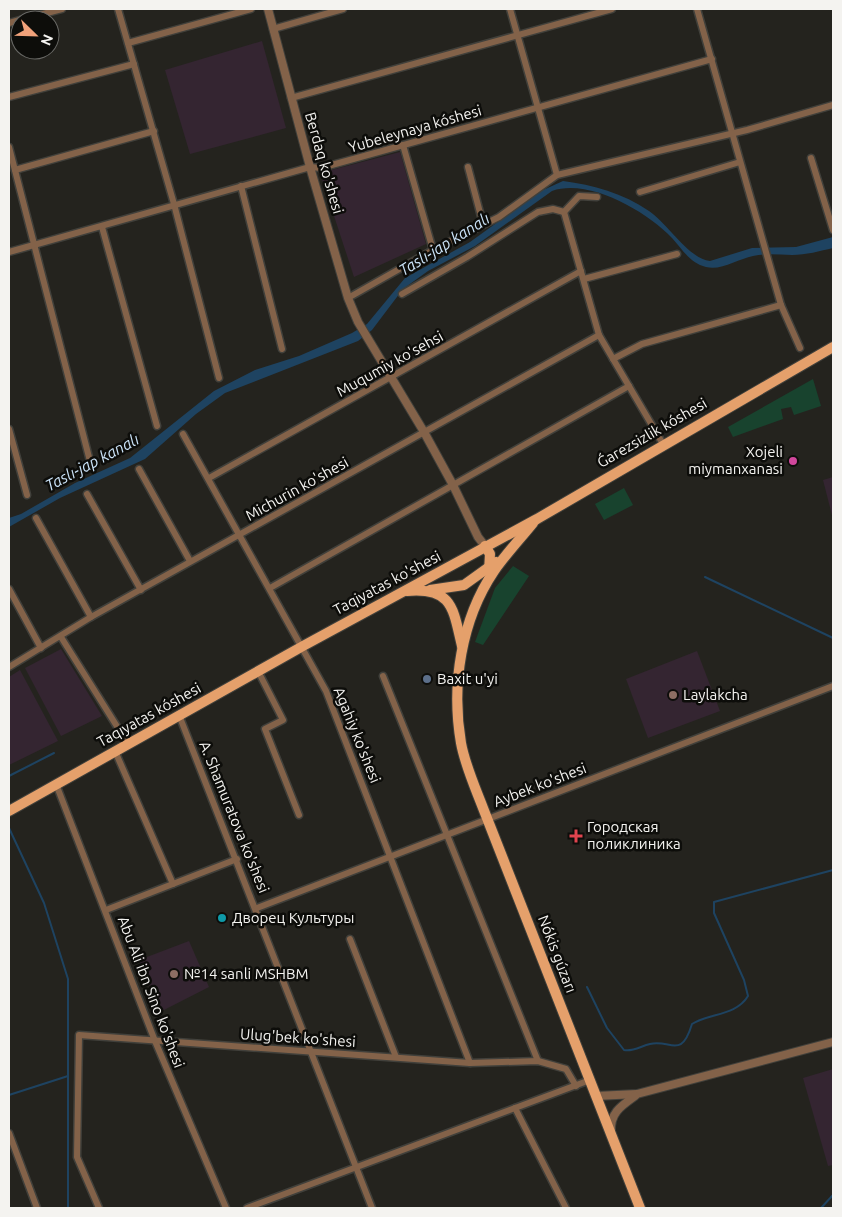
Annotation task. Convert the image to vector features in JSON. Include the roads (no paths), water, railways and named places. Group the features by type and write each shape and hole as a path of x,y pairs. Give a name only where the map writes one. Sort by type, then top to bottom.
{"main road":[{"name":"Ǵarezsizlik kóshesi","path":"485,546 537,519 663,444 833,347"},
{"path":"484,589 509,551 537,519"},
{"path":"462,646 484,589 489,568 490,554 485,546"},
{"name":"Taqiyatas ko'shesi","path":"303,646 485,546"},
{"path":"403,591 430,590 464,585 489,568 509,551"},
{"path":"452,565 448,576 462,646"},
{"path":"430,590 446,599 454,611"},
{"name":"Taqıyatas kóshesi","path":"9,811 303,646"},
{"name":"Nókis gúzarı","path":"462,646 457,708 461,744 487,819 640,1208"}],"street":[{"path":"118,9 174,204 218,378"},
{"path":"128,43 251,9"},
{"name":"Berdaq ko'shesi","path":"268,9 310,167 348,298 358,322 424,432 453,485 478,537 485,546"},
{"path":"273,28 343,9"},
{"path":"510,9 557,175"},
{"path":"582,9 585,16"},
{"path":"291,98 612,9"},
{"path":"698,9 781,305 800,348"},
{"name":"Yubeleynaya kóshesi","path":"9,252 102,227 174,204 310,167 321,168 712,59"},
{"path":"9,97 134,64"},
{"path":"348,298 433,250 499,217 557,175 755,128 833,105"},
{"path":"15,170 154,131"},
{"path":"403,145 433,250"},
{"path":"9,147 91,465"},
{"path":"811,158 833,230"},
{"path":"640,192 740,162"},
{"path":"468,167 483,224"},
{"path":"241,186 282,349"},
{"path":"564,212 579,196 597,197"},
{"path":"402,294 467,258 538,212 554,209 564,212"},
{"path":"564,212 599,335 663,444"},
{"path":"102,227 157,426"},
{"path":"584,279 677,254"},
{"name":"Muqumiy ko'sehsi","path":"210,478 582,271"},
{"path":"613,358 642,344 781,305"},
{"name":"Michurin ko'shesi","path":"9,667 91,617 599,335"},
{"path":"270,588 629,386"},
{"path":"9,429 26,495"},
{"name":"Agahiy ko'shesi","path":"183,434 210,478 326,691 470,1063"},
{"path":"139,469 190,562"},
{"path":"87,494 141,590"},
{"path":"36,518 91,617"},
{"path":"9,589 41,648"},
{"path":"61,637 128,744"},
{"path":"258,671 282,720 264,729 299,815"},
{"path":"383,676 538,1061"},
{"name":"Aybek ko'shesi","path":"257,908 833,686"},
{"name":"A. Shamuratova ko'shesi","path":"180,715 257,908 372,1208"},
{"path":"115,751 173,884"},
{"name":"Abu Ali ibn Sino ko'shesi","path":"56,784 155,1041 226,1208"},
{"path":"106,910 237,859"},
{"path":"350,939 396,1057"},
{"name":"Ulug'bek ko'shesi","path":"98,1208 77,1157 79,1035 312,1050 470,1063 538,1061 566,1069 576,1086"},
{"path":"596,1096 636,1094 833,1042"},
{"path":"247,1208 590,1080"},
{"path":"611,1133 612,1116 636,1094"},
{"path":"516,1108 566,1208"},
{"path":"9,1133 37,1208"}],"water":[{"path":"563,181 608,191 629,199 649,211 694,254 710,261 752,248 796,247 833,237 833,248 813,253 792,255 758,255 724,266 706,267 691,259 672,238 647,217 616,200 583,189 567,188 552,191 475,246 428,271 403,289 372,330 358,341 225,393 196,414 145,459 60,498 9,527 9,518 21,514 75,483 130,458 214,391 255,370 299,356 352,333 367,324 405,278 470,242 541,191"}],"waterway":[{"path":"705,577 833,638"},
{"path":"9,776 54,753"},
{"path":"9,828 44,903 68,979 68,1208"},
{"path":"587,987 607,1028 624,1050 657,1043 679,1045 684,1042 692,1024 729,1011 737,1007 748,996 744,980 714,913 714,902 833,870"},
{"path":"9,1095 68,1076"},
{"path":"821,1208 833,1195"}],"place":[{"name":"Xojeli miymanxanasi","path":"793,461"},
{"name":"Baxit u'yi","path":"427,679"},
{"name":"Laylakcha","path":"673,695"},
{"name":"Городская поликлиника","path":"576,836"},
{"name":"Дворец Культуры","path":"222,918"},
{"name":"№14 sanli MSHBM","path":"174,974"}],"water label":[{"name":"Taslı-jap kanalı","path":"444,244"},
{"name":"Taslı-jap kanalı","path":"92,462"}]}
